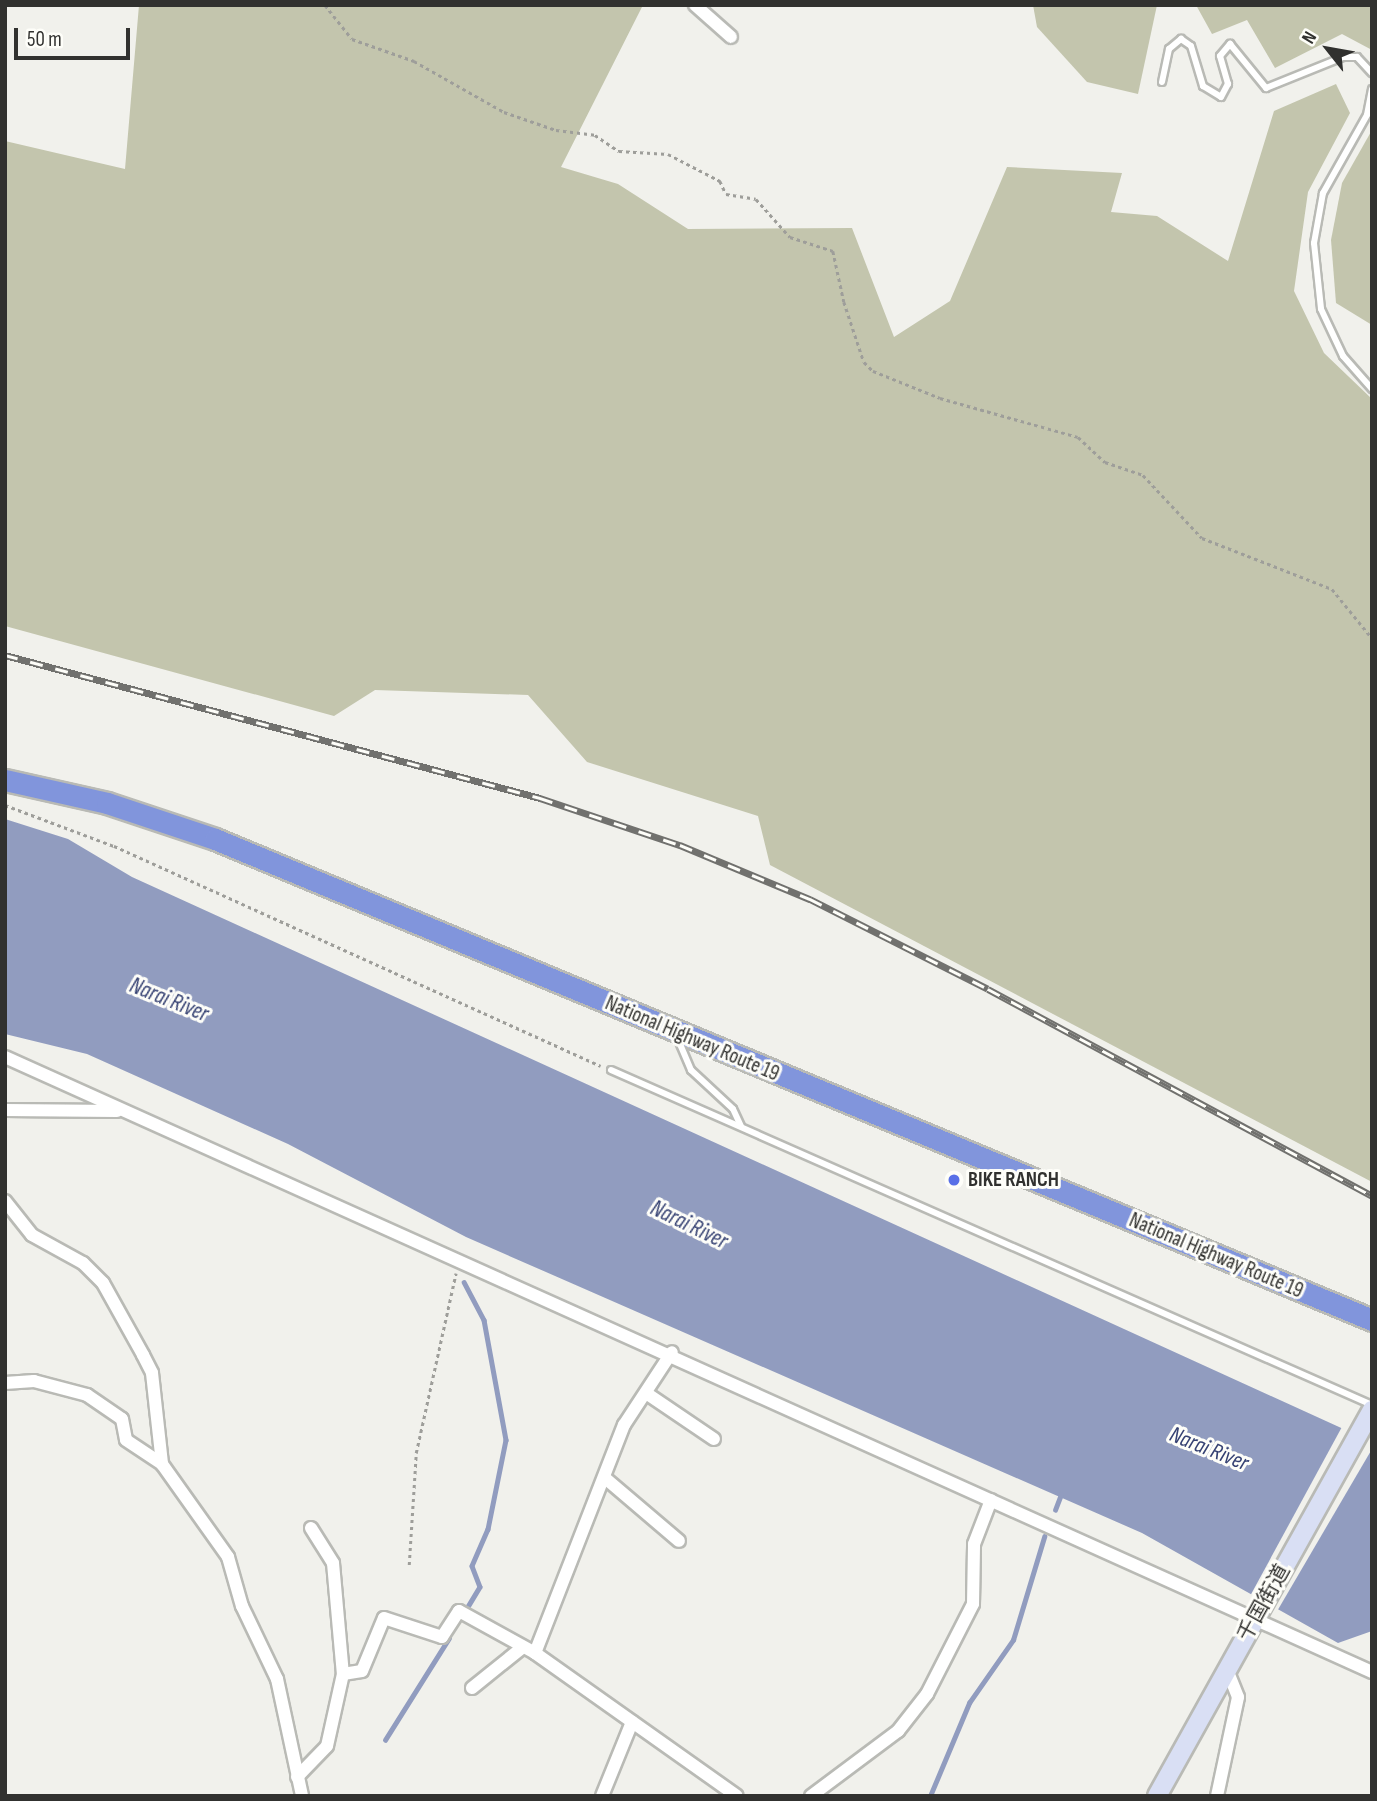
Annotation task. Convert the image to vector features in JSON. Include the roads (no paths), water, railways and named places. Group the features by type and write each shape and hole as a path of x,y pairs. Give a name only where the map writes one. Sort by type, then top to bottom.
{"highway":[{"name":"National Highway Route 19","path":"5,780 107,803 215,839 1372,1320"}],"street":[{"path":"695,5 731,37"},
{"path":"5,1057 460,1263 672,1352 991,1500 1258,1613 1372,1672"},
{"path":"5,1111 124,1112"},
{"path":"5,1200 32,1235 83,1263 103,1283 152,1373 162,1464"},
{"path":"472,1688 529,1650 605,1478 624,1425 672,1352"},
{"path":"5,1383 34,1381 86,1395 122,1419 126,1440 162,1464 228,1557 242,1606 277,1679 302,1796"},
{"path":"646,1393 714,1439"},
{"name":"千国街道","path":"1157,1796 1371,1410"},
{"path":"605,1478 679,1541"},
{"path":"811,1796 898,1731 927,1694 973,1604 974,1544 991,1500"},
{"path":"298,1777 327,1746 343,1674 333,1563 311,1528"},
{"path":"343,1674 362,1671 384,1618 442,1637 459,1611 529,1650 737,1796"},
{"path":"1217,1796 1238,1698 1227,1670"},
{"path":"603,1796 632,1722"}],"lane":[{"path":"1162,82 1169,49 1181,39 1191,46 1203,86 1221,97 1228,84 1220,56 1230,44 1266,88 1343,57 1357,57 1372,73"},
{"path":"1372,89 1367,115 1323,193 1314,243 1321,309 1343,356 1372,389"},
{"path":"677,1032 691,1070 733,1109 741,1126"},
{"path":"611,1070 1371,1410"}],"water":[{"name":"Narai River","path":"5,819 68,839 132,877 1372,1442 1372,1631 1338,1643 1142,1533 466,1237 288,1144 87,1054 5,1034"}],"waterway":[{"path":"464,1282 484,1320 506,1440 488,1529 472,1566 480,1587 465,1612"},
{"path":"1055,1510 1061,1494"},
{"path":"930,1796 969,1703 1013,1640 1044,1537"},
{"path":"385,1740 449,1638"}],"railway":[{"path":"5,655 540,798 680,845 810,899 988,989 1372,1196"}],"place":[{"name":"BIKE RANCH","path":"954,1180"}]}
